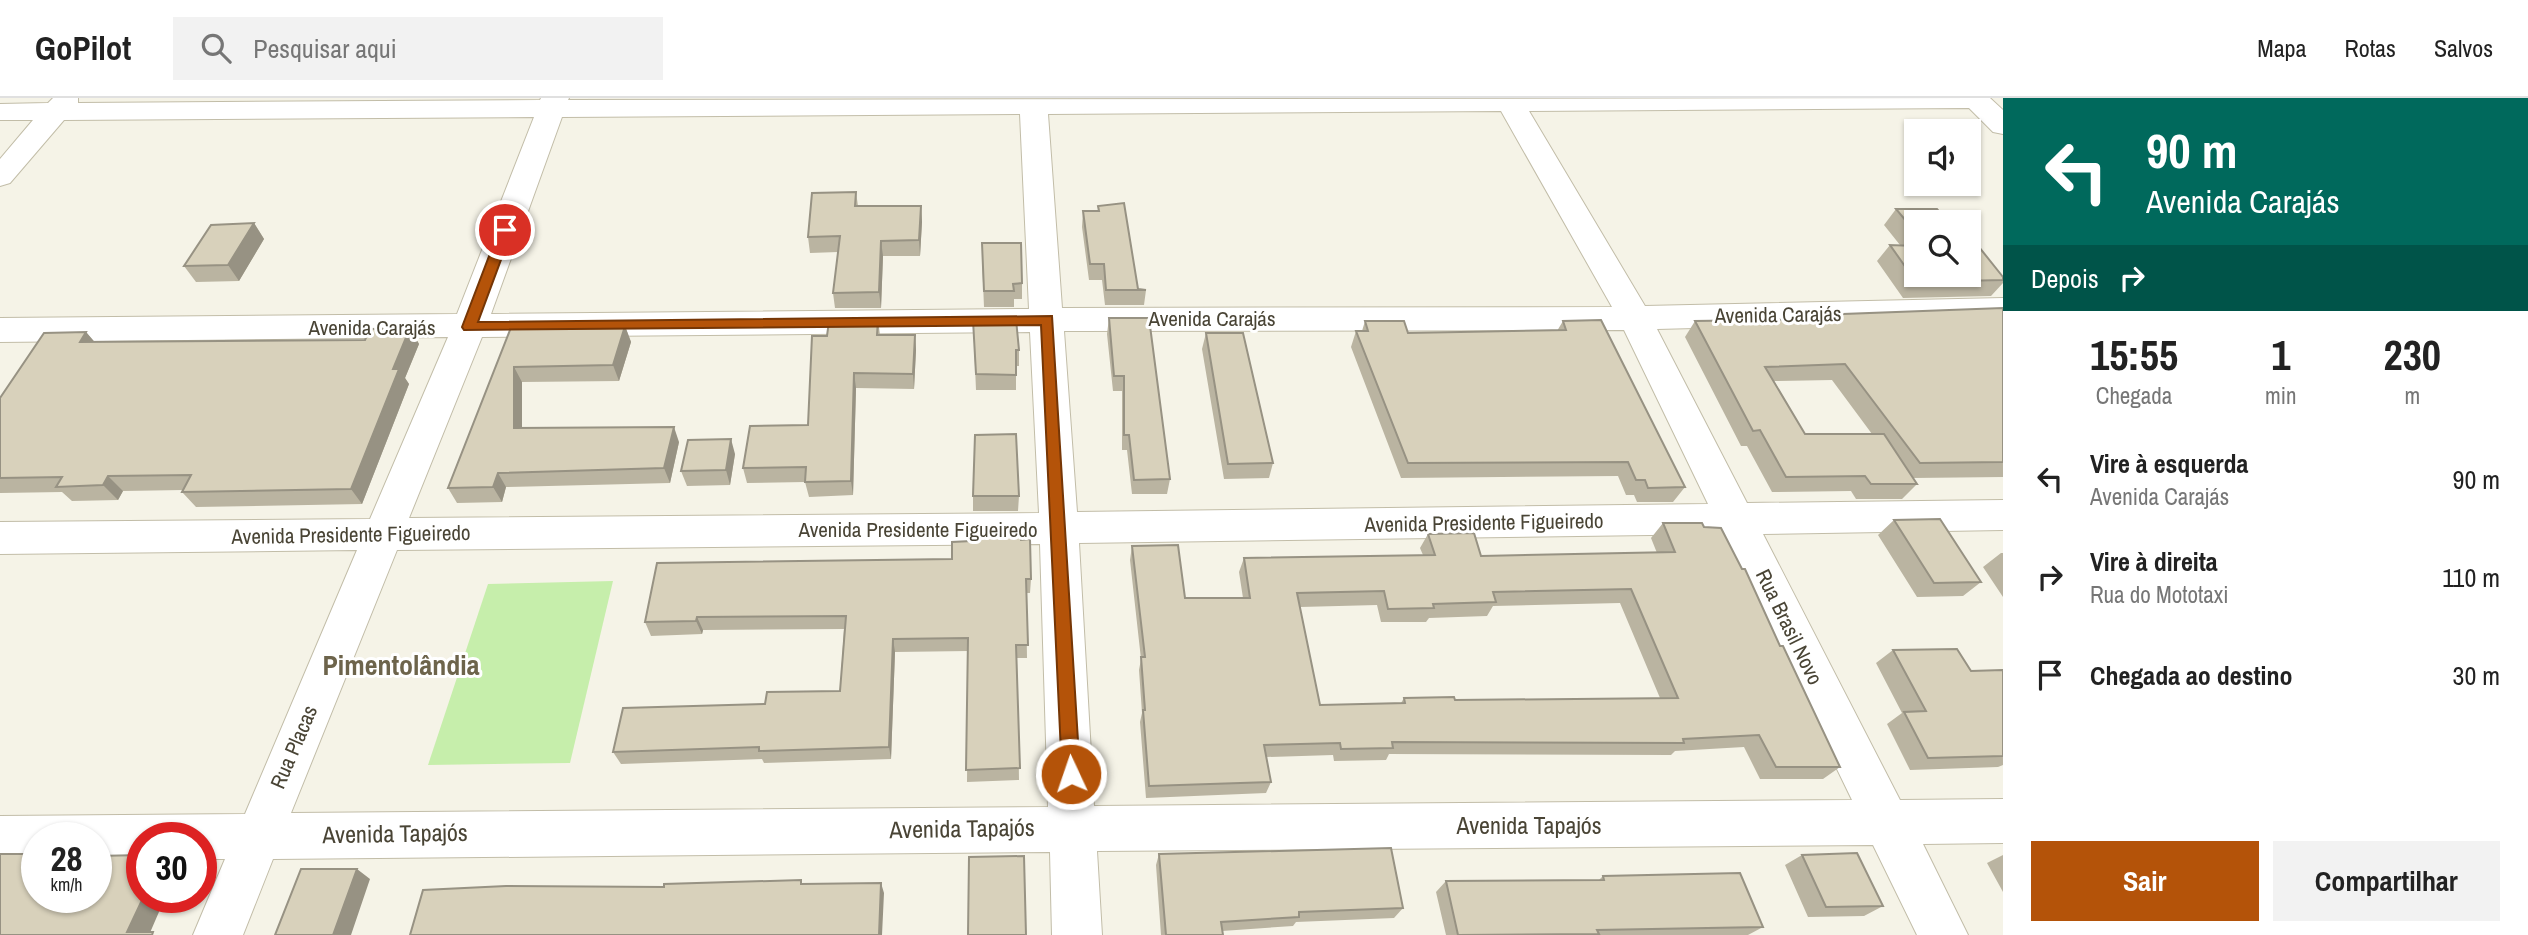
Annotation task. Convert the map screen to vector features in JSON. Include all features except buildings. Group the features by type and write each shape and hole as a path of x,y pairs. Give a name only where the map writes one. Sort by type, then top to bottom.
{"street":[{"path":"0,112 61,105 1975,99 2003,126"},
{"name":"Rua Brasil Novo","path":"1508,100 1635,318 1943,935"},
{"path":"1033,102 1059,528 1077,935"},
{"name":"Rua Placas","path":"218,935 469,327 553,104"},
{"path":"0,177 61,105"},
{"name":"Avenida Carajás","path":"0,330 1047,320 1635,318 2003,309"},
{"name":"Avenida Presidente Figueiredo","path":"0,538 2003,516"},
{"name":"Avenida Tapajós","path":"112,837 2003,821"},
{"path":"0,839 21,838"}],"green space":[{"path":"613,581 570,763 428,765 488,584"}],"district":[{"name":"Pimentolândia","path":"401,665"}],"route":[{"path":"505,230 469,327 1047,320 1071,774"}]}
